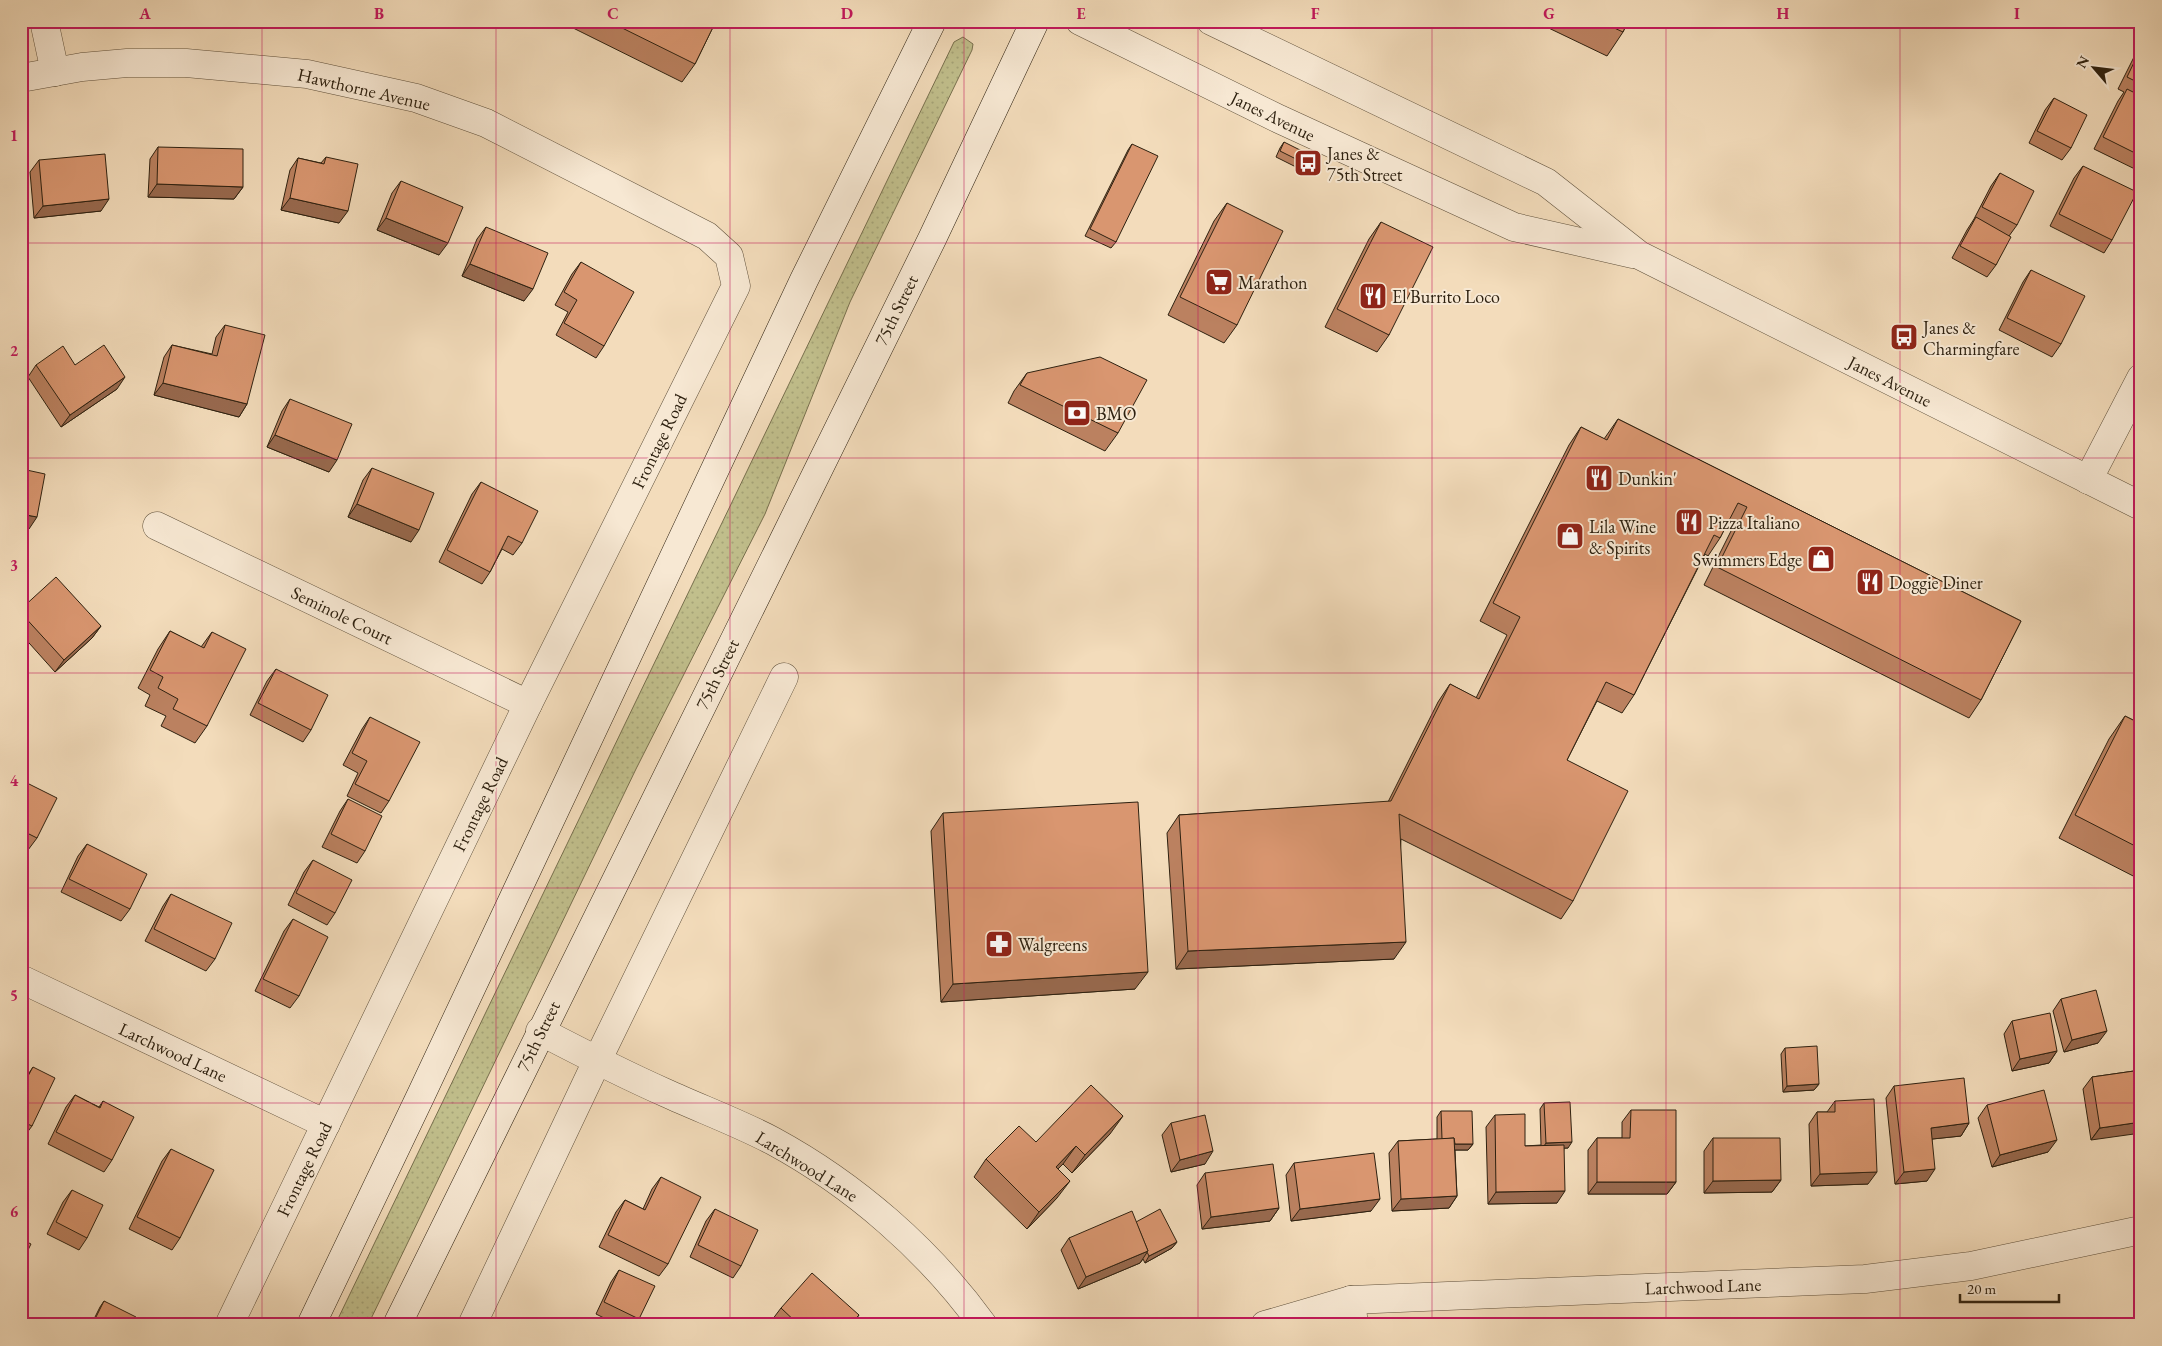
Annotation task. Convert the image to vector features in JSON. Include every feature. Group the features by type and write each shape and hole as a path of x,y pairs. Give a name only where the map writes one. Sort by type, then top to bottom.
{"street":[{"path":"44,21 55,72"},
{"path":"311,1325 421,1096 796,298 932,21"},
{"name":"75th Street","path":"397,1325 540,1031 840,426 1036,21"},
{"name":"Janes Avenue","path":"1080,21 1279,119 1514,227 1639,255"},
{"name":"Janes Avenue","path":"1211,21 1546,182 1639,255 2141,506"},
{"name":"Hawthorne Avenue","path":"21,78 127,63 225,65 307,74 416,98 486,123 707,236 729,256 736,286"},
{"name":"Frontage Road","path":"229,1325 528,704 736,286"},
{"path":"2088,480 2141,378"},
{"name":"Seminole Court","path":"156,526 528,704"},
{"path":"472,1325 597,1061 784,677"},
{"name":"Larchwood Lane","path":"21,979 326,1124"},
{"name":"Larchwood Lane","path":"540,1031 597,1061 773,1141 834,1179 884,1218 946,1278 983,1325"},
{"name":"Larchwood Lane","path":"1265,1325 1352,1313 1866,1279 1971,1266 2141,1230"}],"shaded area":[{"path":"963,37 973,44 972,50 850,302 765,514 636,769 368,1325 335,1325 954,42"}],"building":[{"path":"608,21 716,21 695,64"},
{"path":"1599,21 1628,21 1623,32"},
{"path":"2141,48 2141,84 2127,77"},
{"path":"2127,89 2141,96 2141,156 2103,137"},
{"path":"2054,98 2087,115 2071,148 2037,131"},
{"path":"1284,142 1304,152 1300,161 1280,151"},
{"path":"1132,144 1158,156 1116,242 1090,229"},
{"path":"158,147 243,149 243,187 157,184"},
{"path":"105,154 109,199 43,206 39,160"},
{"path":"326,157 358,164 348,211 290,198 298,158 324,164"},
{"path":"2083,166 2137,192 2112,240 2059,214"},
{"path":"2000,173 2034,191 2017,225 1982,207"},
{"path":"401,181 463,207 448,243 386,218"},
{"name":"Marathon","path":"1227,203 1283,231 1237,325 1180,297"},
{"path":"1976,217 2011,237 1996,265 1960,246"},
{"name":"El Burrito Loco","path":"1381,222 1433,247 1389,335 1337,309"},
{"path":"486,227 548,253 533,289 470,264"},
{"path":"581,262 634,292 604,346 564,323 577,300 564,292"},
{"path":"2031,270 2085,296 2061,344 2007,318"},
{"path":"225,325 265,335 247,404 163,383 172,345 217,356"},
{"path":"104,345 125,377 70,415 36,365 63,346 75,365"},
{"path":"1100,357 1147,380 1118,433 1020,385 1027,373"},
{"path":"290,399 352,424 337,460 275,435"},
{"path":"1618,419 2021,621 1981,700 1717,567 1747,507 1738,503 1720,538 1714,535 1634,695 1606,682 1567,760 1628,791 1573,901 1399,814 1406,942 1188,951 1179,815 1391,801 1450,684 1479,699 1520,617 1493,603 1581,427 1607,440"},
{"path":"21,437 27,438 22,469 45,474 37,517 21,514"},
{"path":"372,468 434,493 419,530 357,504"},
{"path":"481,482 538,511 522,543 508,536 490,572 447,550"},
{"path":"56,577 101,626 64,660 21,613 21,609"},
{"path":"170,631 204,648 212,632 246,649 207,726 173,709 178,699 158,688 163,677 150,670"},
{"path":"276,669 328,695 311,730 258,703"},
{"path":"2125,716 2141,724 2141,849 2075,815"},
{"path":"370,717 420,742 389,801 355,784 367,761 352,753"},
{"path":"21,780 57,798 37,838 21,830"},
{"path":"348,799 382,816 365,851 331,834"},
{"name":"Walgreens","path":"1138,802 1148,972 953,984 943,813"},
{"path":"87,844 147,874 130,909 69,879"},
{"path":"313,860 352,880 335,913 296,893"},
{"path":"171,894 232,923 215,959 154,929"},
{"path":"293,919 328,937 299,996 263,979"},
{"path":"2096,990 2107,1031 2072,1040 2061,999"},
{"path":"2050,1013 2057,1051 2020,1059 2012,1021"},
{"path":"1817,1046 1819,1084 1787,1086 1785,1048"},
{"path":"33,1067 55,1078 32,1126 21,1121 21,1073 28,1076"},
{"path":"2141,1070 2141,1122 2100,1128 2092,1077"},
{"path":"1964,1078 1969,1123 1931,1128 1935,1169 1904,1172 1894,1086"},
{"path":"1091,1085 1123,1116 1085,1155 1076,1146 1056,1167 1070,1181 1039,1212 986,1159 1019,1126 1036,1142"},
{"path":"2044,1090 2057,1140 2000,1155 1987,1105"},
{"path":"75,1095 100,1108 103,1101 134,1117 112,1160 56,1132"},
{"path":"1874,1099 1877,1172 1820,1174 1817,1112 1835,1112 1835,1101"},
{"path":"1570,1102 1572,1142 1546,1143 1544,1103"},
{"path":"1631,1110 1676,1110 1676,1182 1597,1182 1597,1138 1630,1138"},
{"path":"1441,1111 1472,1111 1473,1144 1455,1144 1454,1138 1442,1139"},
{"path":"1525,1114 1525,1146 1564,1145 1565,1191 1496,1192 1495,1115"},
{"path":"1205,1115 1213,1151 1180,1160 1171,1123"},
{"path":"1454,1138 1457,1196 1401,1199 1398,1141"},
{"path":"1713,1138 1780,1138 1781,1180 1713,1181"},
{"path":"171,1149 214,1170 180,1238 137,1217"},
{"path":"1374,1153 1380,1199 1300,1209 1294,1163"},
{"path":"1273,1164 1279,1208 1211,1217 1205,1173"},
{"path":"661,1177 701,1197 668,1264 608,1235 625,1200 645,1210"},
{"path":"72,1190 103,1205 87,1238 56,1222"},
{"path":"715,1209 758,1230 741,1266 698,1245"},
{"path":"1160,1209 1177,1242 1149,1256 1136,1222"},
{"path":"1132,1211 1148,1251 1086,1277 1069,1238"},
{"path":"21,1239 31,1244 21,1264"},
{"path":"619,1270 655,1286 639,1319 604,1302"},
{"path":"812,1273 859,1315 850,1325 799,1325 781,1308"},
{"path":"104,1301 136,1317 133,1325 92,1325"}],"place":[{"name":"Janes & 75th Street","path":"1308,163"},
{"name":"Marathon","path":"1219,282"},
{"name":"El Burrito Loco","path":"1373,296"},
{"name":"Janes & Charmingfare","path":"1904,337"},
{"name":"BMO","path":"1077,413"},
{"name":"Dunkin'","path":"1599,478"},
{"name":"Pizza Italiano","path":"1689,522"},
{"name":"Lila Wine & Spirits","path":"1570,536"},
{"name":"Swimmers Edge","path":"1821,559"},
{"name":"Doggie Diner","path":"1870,582"},
{"name":"Walgreens","path":"999,944"}]}
